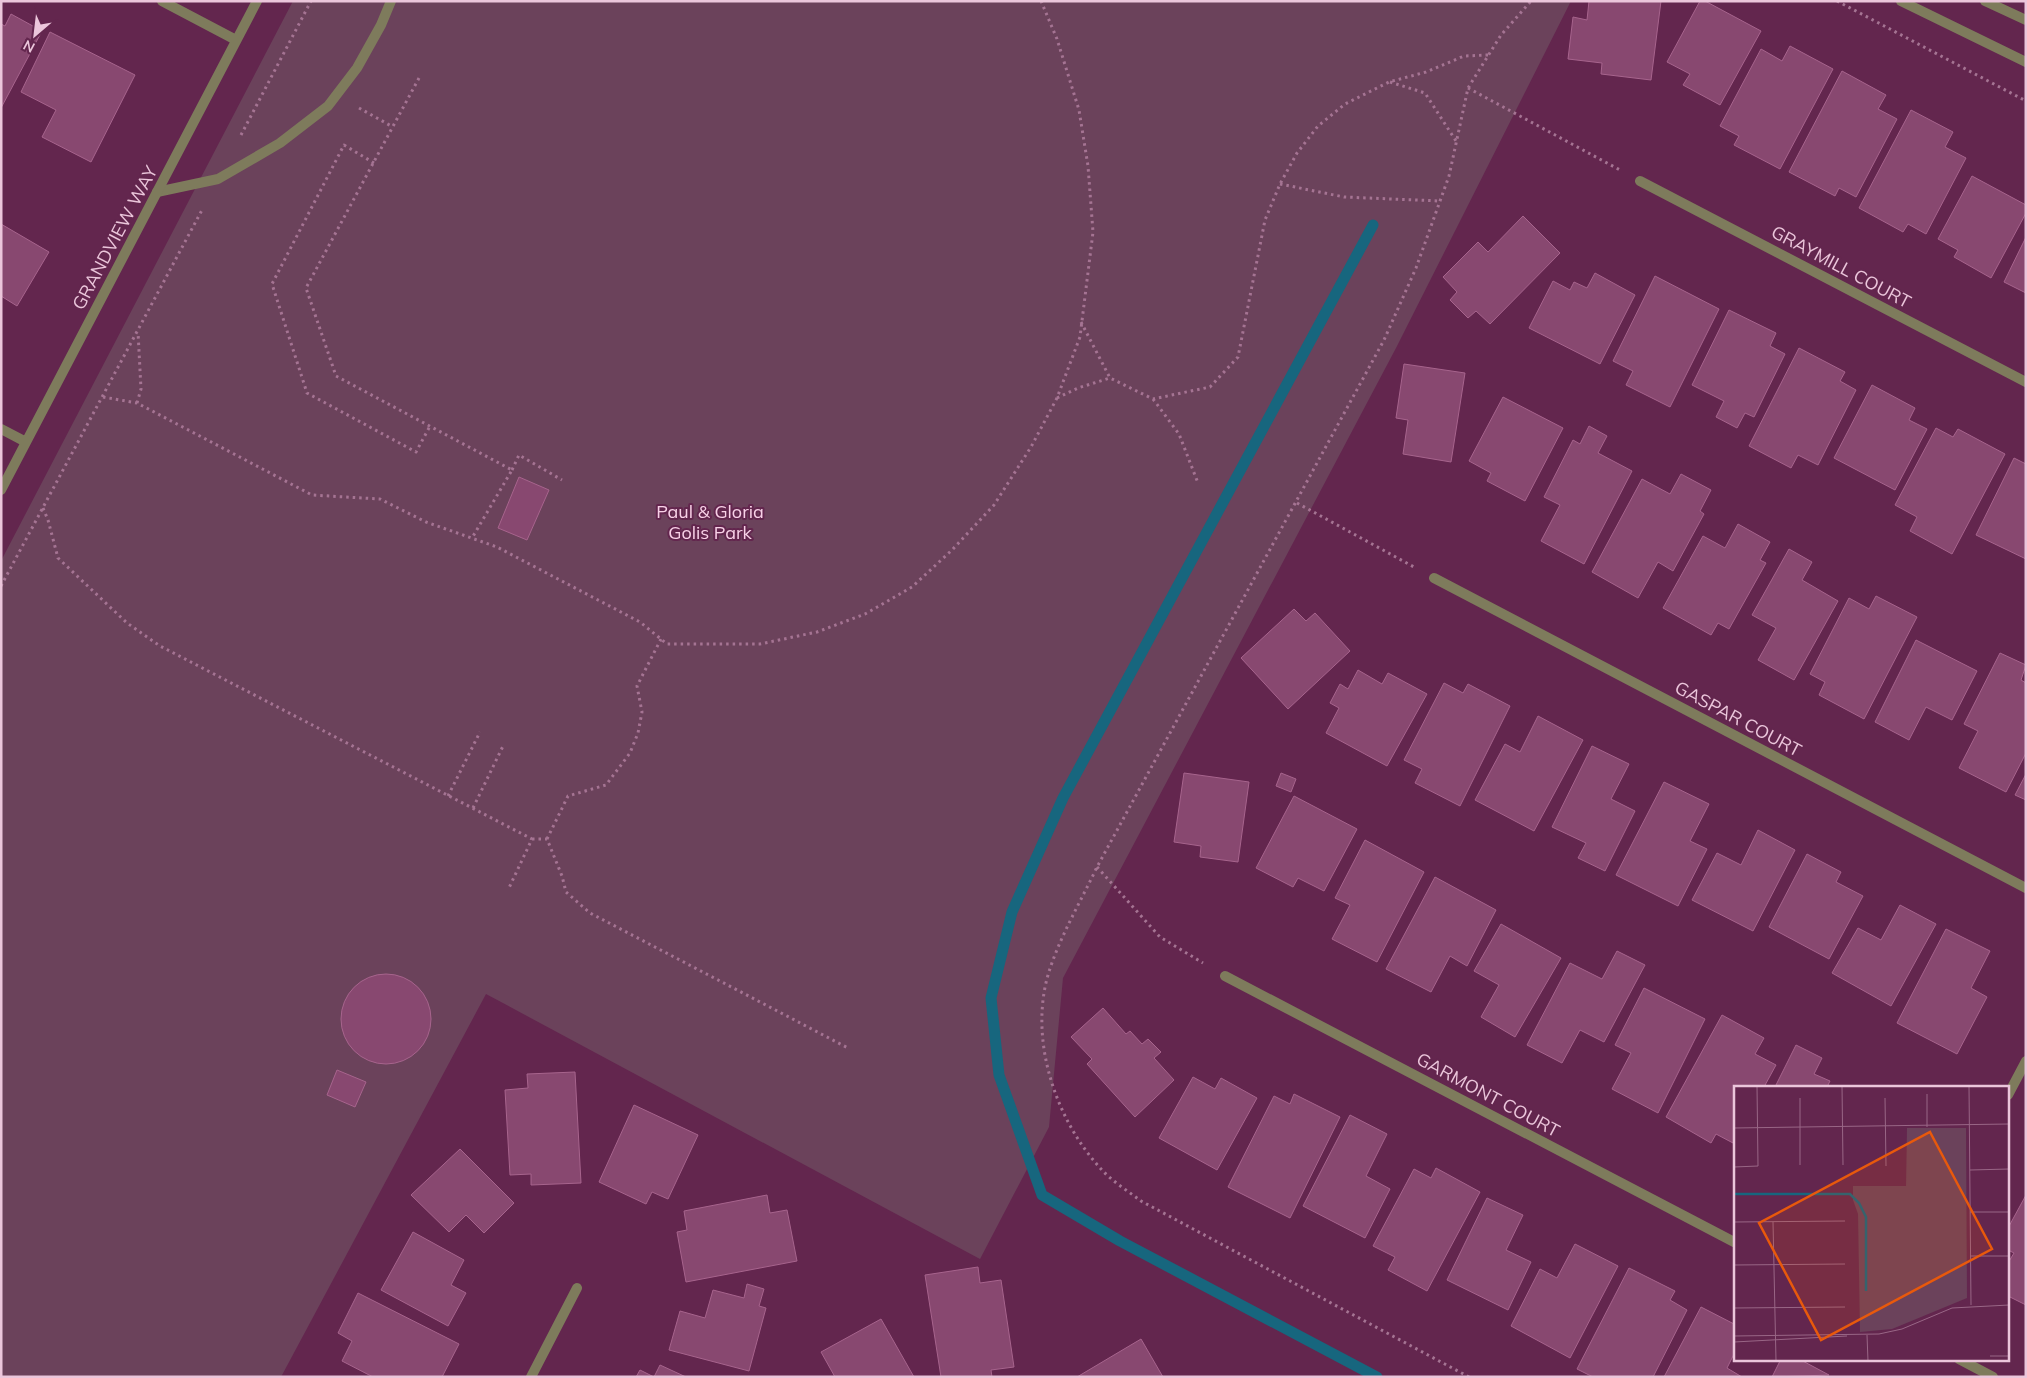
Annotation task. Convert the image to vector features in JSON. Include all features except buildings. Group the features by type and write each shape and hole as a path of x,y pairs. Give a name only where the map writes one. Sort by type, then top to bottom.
{"street":[{"path":"162,1 236,40"},
{"name":"GRANDVIEW WAY","path":"1,490 257,1"},
{"path":"157,192 218,179 280,142 328,106 357,68 381,25 391,1"},
{"path":"1901,1 2026,62"},
{"path":"1984,1 2026,20"},
{"name":"GRAYMILL COURT","path":"1640,181 2026,382"},
{"path":"1,429 26,442"},
{"name":"GASPAR COURT","path":"1434,578 2026,888"},
{"name":"GARMONT COURT","path":"1225,976 1734,1241"},
{"path":"2010,1090 2026,1061"},
{"path":"531,1377 577,1288"},
{"path":"1961,1360 1993,1377"}],"path":[{"path":"240,136 311,1"},
{"path":"103,397 137,403 312,495 380,499 426,522 497,547 632,617 667,644 760,644 816,632 857,617 912,587 952,550 994,505 1031,447 1057,398 1080,337 1093,232 1088,166 1079,110 1057,39 1041,1"},
{"path":"1469,1377 1141,1201 1103,1171 1074,1134 1057,1098 1044,1050 1042,1011 1048,976 1060,944 1097,867 1297,503 1384,340 1416,268 1449,176 1468,88 1501,36 1531,1"},
{"path":"1837,1 2026,101"},
{"path":"1153,399 1210,387 1238,357 1265,220 1280,184 1297,153 1318,126 1345,104 1389,82 1426,72 1464,56 1489,55"},
{"path":"419,78 306,288 336,376 512,470"},
{"path":"1389,82 1425,93 1456,142"},
{"path":"1468,88 1640,181"},
{"path":"336,95 393,127"},
{"path":"374,163 344,145 272,284 307,393 416,452 430,426"},
{"path":"1,586 218,179"},
{"path":"1280,184 1344,197 1440,201"},
{"path":"1081,322 1110,378 1153,399 1178,434 1198,483"},
{"path":"137,403 141,389 138,332"},
{"path":"1057,398 1078,388 1110,378"},
{"path":"472,538 519,455 562,480"},
{"path":"1297,503 1434,578"},
{"path":"43,508 58,558 134,628 160,646 532,839 547,839"},
{"path":"661,639 636,686 642,712 638,733 630,753 606,785 568,796 547,839 562,876 566,892 590,913 848,1048"},
{"path":"448,796 480,732"},
{"path":"473,808 504,744"},
{"path":"508,890 532,839"},
{"path":"1097,867 1160,937 1225,976"}],"green space":[{"name":"Paul & Gloria Golis Park","path":"293,1 1571,1 1396,348 1063,978 1049,1127 980,1259 486,994 281,1377 1,1377 1,561"}],"waterway":[{"path":"1373,225 1063,798 1012,912 991,998 999,1075 1042,1195 1120,1241 1377,1377"}]}
